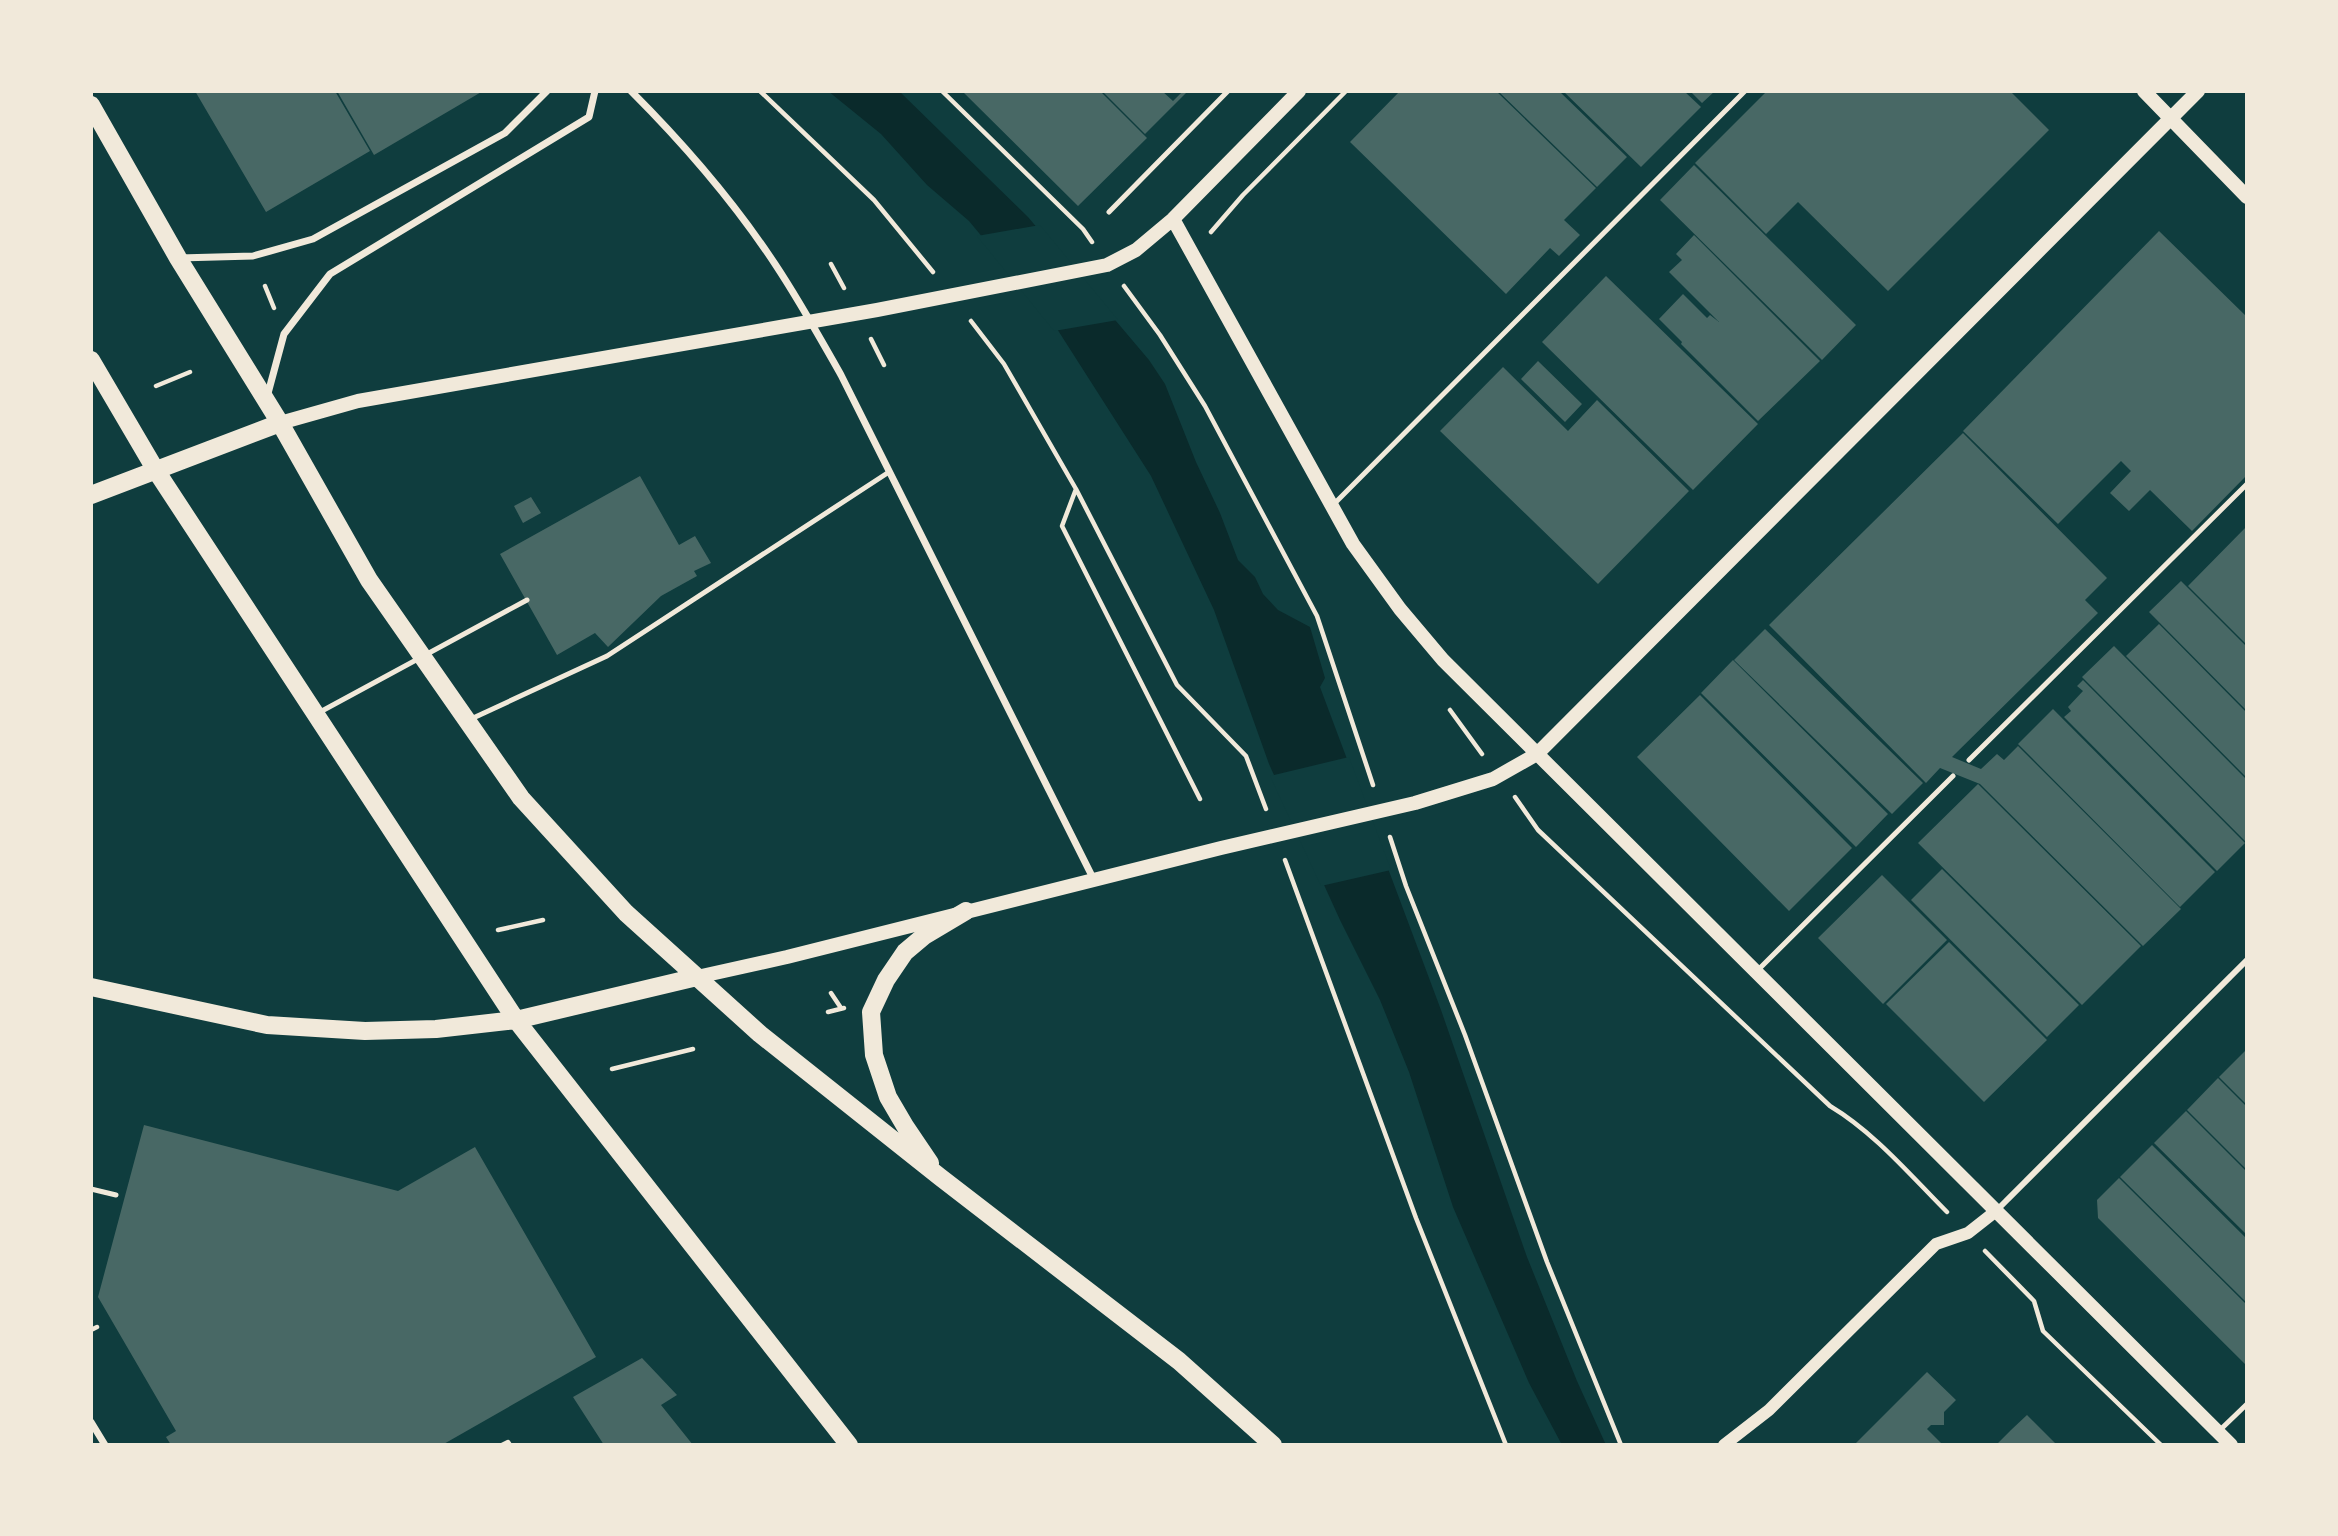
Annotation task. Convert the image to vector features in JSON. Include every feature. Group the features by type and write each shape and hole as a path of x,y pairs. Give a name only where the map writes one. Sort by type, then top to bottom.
{"main road":[{"path":"91,495 280,423 358,401 1091,270 1126,256 1173,219 1299,91"},
{"path":"2144,91 2247,197"},
{"path":"91,988 267,1024 365,1031 436,1029 516,1020 787,957 1221,848 1415,803 1493,779 1537,754 2198,91"},
{"path":"91,105 178,258 280,423 369,580 521,798 626,913 760,1034 1179,1361 1273,1445"},
{"path":"1173,219 1331,507 1367,565 1443,660 2231,1445"},
{"path":"91,360 155,469 516,1020 849,1445"},
{"path":"940,1177 888,1097 874,1055 871,1012 886,980 905,953 924,936 966,911"}],"street":[{"path":"178,258 253,256 313,239 505,133 547,91"},
{"path":"266,401 284,334 330,274 589,117 595,91"},
{"path":"631,91 705,172 755,235 810,322 841,375 1094,880"},
{"path":"1724,1445 1769,1410 1936,1244 1968,1233 1996,1211 2247,960"},
{"path":"91,1422 104,1445"}],"lane":[{"path":"1109,212 1228,91"},
{"path":"1331,507 1745,91"},
{"path":"467,721 607,656 889,472"},
{"path":"1969,760 2247,484"},
{"path":"316,714 527,600"},
{"path":"1756,972 1953,776"},
{"path":"91,1189 116,1195"},
{"path":"2218,1433 2247,1404"}],"path":[{"path":"760,91 874,200 939,279"},
{"path":"942,91 1083,229 1098,250"},
{"path":"1213,231 1243,195 1346,91"},
{"path":"1121,282 1160,335 1205,406 1317,616 1377,796"},
{"path":"963,311 1004,364 1076,489 1177,685 1246,756 1270,818"},
{"path":"156,386 190,372"},
{"path":"1076,489 1062,526 1200,799"},
{"path":"1538,830 1830,1106 1848,1117 1884,1148 2034,1301 2043,1331 2161,1445"},
{"path":"1390,834 1406,886 1465,1035 1547,1262 1621,1445"},
{"path":"1283,856 1416,1218 1506,1445"},
{"path":"498,930 543,920"},
{"path":"828,1012 841,1008 831,993"},
{"path":"612,1069 693,1049"},
{"path":"91,1330 97,1327"},
{"path":"502,1445 508,1442 510,1445"}],"water":[{"path":"828,91 899,91 1028,217 1149,360 1165,384 1238,560 1255,577 1263,594 1278,610 1310,627 1325,678 1320,687 1441,1010 1527,1257 1606,1445 1562,1445 1529,1383 1453,1207 1409,1072 1380,1000 1340,920 1269,764 1214,610 1151,476 1052,321 969,221 927,185 881,134"}],"pier":[{"path":"1040,225 1118,320 1054,331 977,236"},
{"path":"1349,757 1391,870 1321,886 1270,776"}],"building":[{"path":"195,91 335,91 370,151 266,212"},
{"path":"337,91 483,91 374,155"},
{"path":"962,91 1100,91 1147,138 1078,206"},
{"path":"1102,91 1162,91 1173,101 1183,91 1188,91 1145,134"},
{"path":"1400,91 1496,91 1596,188 1564,220 1580,235 1559,256 1550,248 1506,294 1350,142"},
{"path":"1498,91 1559,91 1627,157 1597,187"},
{"path":"1563,91 1684,91 1701,107 1641,167"},
{"path":"1690,91 1715,91 1702,103"},
{"path":"1767,91 2010,91 2049,130 1888,291 1798,202 1766,234 1695,163"},
{"path":"1694,165 1856,325 1822,360 1660,200"},
{"path":"2159,231 2247,317 2247,475 2192,531 2150,490 2129,511 2110,493 2131,471 2121,461 2058,524 1963,431"},
{"path":"1694,235 1820,361 1758,421 1659,319 1683,294 1707,318 1710,315 1719,322 1669,272 1682,260 1676,254"},
{"path":"1606,276 1758,424 1693,490 1542,342"},
{"path":"1538,361 1582,404 1565,422 1521,379"},
{"path":"1503,367 1568,431 1597,400 1689,491 1598,584 1440,431"},
{"path":"1963,433 2107,578 2085,600 2098,613 1952,757 1981,769 1997,754 2004,760 2018,746 2181,909 2143,946 1980,784 1940,768 1926,783 1769,625"},
{"path":"640,476 679,545 695,536 711,563 694,571 697,576 661,596 608,647 595,633 557,655 500,554"},
{"path":"531,497 541,513 523,523 514,506"},
{"path":"2247,526 2247,645 2188,586"},
{"path":"2181,581 2247,647 2247,711 2149,612"},
{"path":"2159,624 2247,713 2247,778 2126,656"},
{"path":"1765,629 1923,783 1892,814 1734,660"},
{"path":"2114,646 2247,780 2245,841 2082,677"},
{"path":"1733,660 1888,814 1856,847 1701,693"},
{"path":"2083,680 2245,843 2217,871 2064,717 2071,711 2068,707 2083,691 2077,686"},
{"path":"1700,695 1852,848 1789,911 1637,757"},
{"path":"2053,709 2215,872 2180,907 2018,744"},
{"path":"1978,784 2141,946 2082,1005 1918,843"},
{"path":"1942,869 2079,1005 2047,1037 1911,900"},
{"path":"1882,875 1947,940 1883,1004 1818,938"},
{"path":"1949,942 2047,1040 1984,1102 1886,1004"},
{"path":"2247,1049 2247,1105 2219,1077"},
{"path":"2218,1078 2247,1107 2247,1170 2187,1110"},
{"path":"2186,1111 2247,1172 2247,1235 2154,1143"},
{"path":"144,1125 398,1191 475,1147 596,1357 442,1445 171,1445 166,1437 176,1431 98,1297"},
{"path":"2152,1145 2247,1239 2247,1303 2120,1177"},
{"path":"2119,1178 2247,1305 2247,1366 2098,1218 2097,1200"},
{"path":"642,1358 677,1395 661,1405 693,1445 604,1445 573,1397"},
{"path":"1927,1372 1956,1400 1944,1412 1944,1425 1931,1425 1927,1429 1943,1445 1854,1445"},
{"path":"2027,1415 2057,1445 1996,1445 2011,1430"}]}
